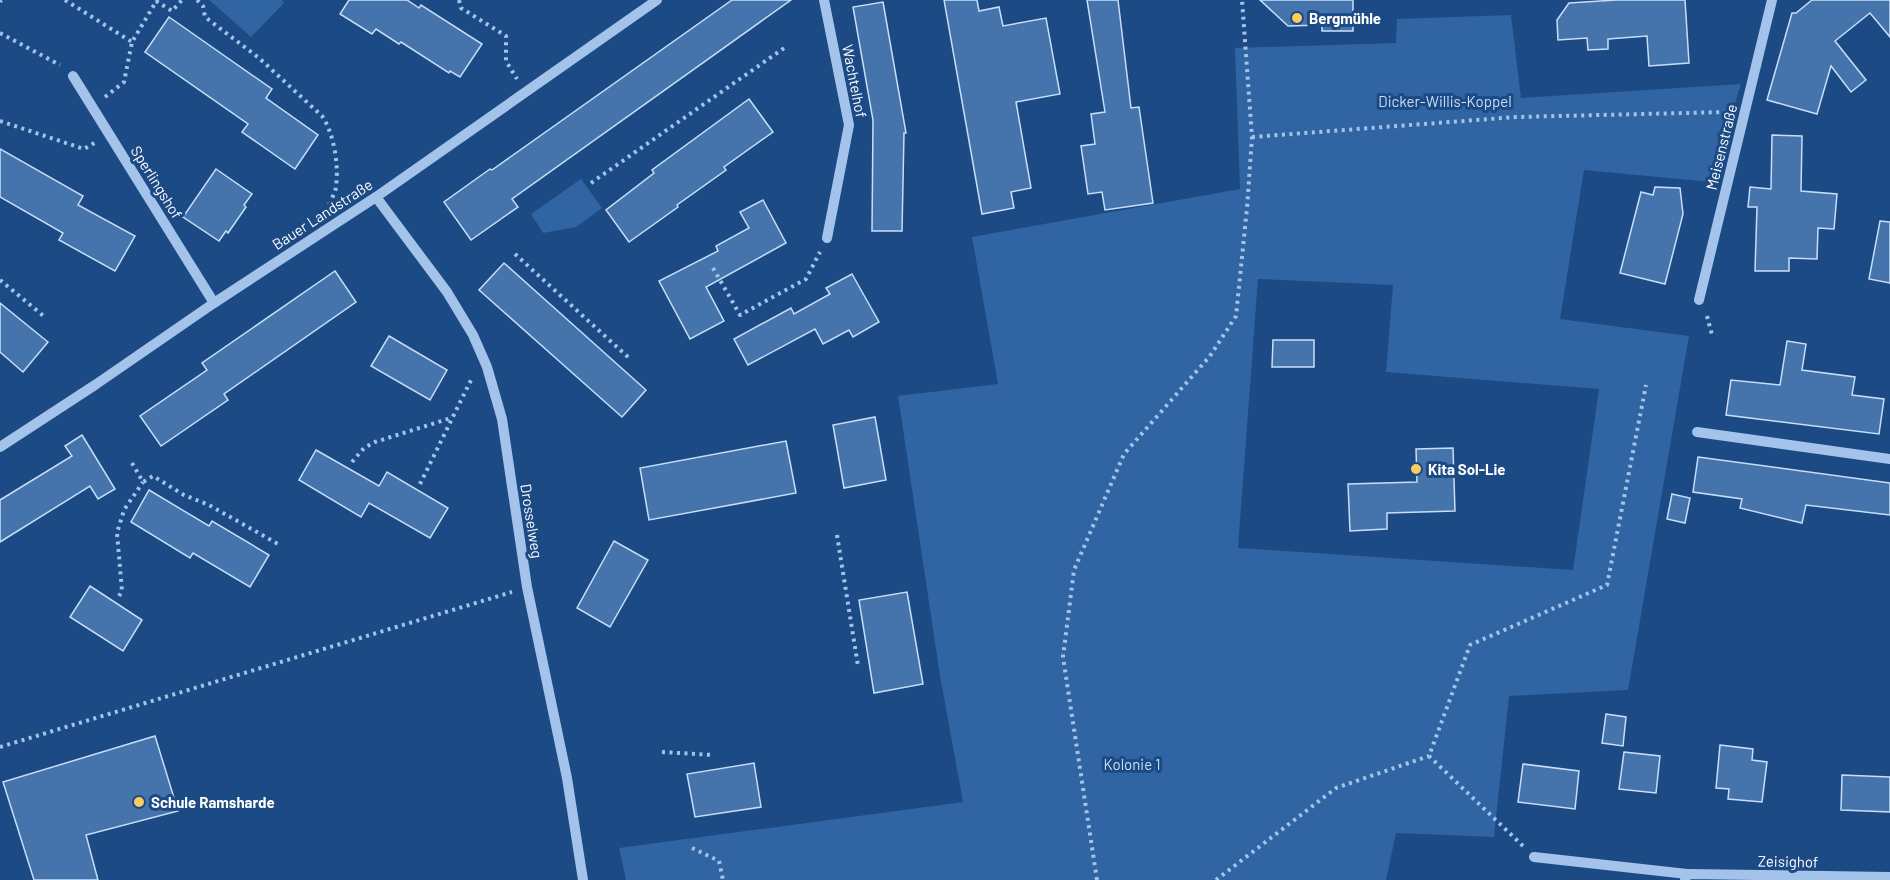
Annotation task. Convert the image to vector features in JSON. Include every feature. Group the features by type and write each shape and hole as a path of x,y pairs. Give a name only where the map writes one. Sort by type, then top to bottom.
{"street":[{"name":"Bauer Landstraße","path":"0,447 95,385 213,303 376,197 657,0"},
{"name":"Wachtelhof","path":"824,0 849,125 827,238"},
{"name":"Meisenstraße","path":"1699,300 1772,0"},
{"name":"Sperlingshof","path":"73,76 213,303"},
{"name":"Drosselweg","path":"376,197 447,292 473,335 487,367 501,419 527,587 567,778 583,880"},
{"path":"1696,432 1890,459"},
{"name":"Zeisighof","path":"1534,857 1686,877 1890,877"}],"path":[{"path":"65,0 132,42"},
{"path":"92,107 124,82 132,42 156,0 172,10 182,0"},
{"path":"197,0 203,6 205,17 259,58 322,116 330,127 334,140 336,188 329,204 339,221"},
{"path":"459,0 461,8 506,36 506,62"},
{"path":"1097,880 1063,657 1074,570 1124,454 1210,356 1236,316 1252,137 1242,0"},
{"path":"0,33 57,62 73,76"},
{"path":"591,183 787,46"},
{"path":"1252,137 1516,117 1744,111"},
{"path":"0,121 84,149 109,133"},
{"path":"712,268 740,315 806,279 827,238"},
{"path":"515,254 629,358"},
{"path":"0,280 46,318"},
{"path":"420,484 471,380 487,367"},
{"path":"1429,756 1470,645 1607,585 1646,385"},
{"path":"352,462 364,448 375,441 452,418"},
{"path":"132,463 143,482"},
{"path":"119,597 122,591 117,533 124,510 143,482 153,476 184,495 210,505 278,544"},
{"path":"837,535 858,666"},
{"path":"0,747 527,587"},
{"path":"663,752 712,755"},
{"path":"1429,756 1534,857"},
{"path":"1216,880 1336,788 1429,756"},
{"path":"692,848 719,861 723,880"}],"green space":[{"path":"209,0 282,0 284,3 251,37"},
{"path":"1511,15 1521,98 1741,84 1711,182 1584,170 1560,319 1689,336 1628,690 1509,696 1494,837 1396,833 1386,880 626,880 619,848 963,802 940,676 898,396 998,384 972,237 1240,189 1235,48 1396,43 1397,19","holes":["1258,279 1393,285 1386,372 1599,389 1573,570 1238,548"]},
{"path":"581,179 602,208 576,227 543,233 531,214"}],"building":[{"path":"349,0 407,0 419,8 421,5 482,44 460,77 450,71 449,73 401,42 399,44 376,29 372,34 340,14"},
{"path":"732,0 791,0 512,199 518,207 471,240 444,202"},
{"path":"944,0 977,0 979,11 999,7 1003,26 1046,18 1060,94 1016,102 1031,188 1011,192 1014,208 982,214"},
{"path":"1087,0 1118,0 1131,108 1139,107 1153,203 1105,210 1102,192 1088,194 1081,146 1095,144 1091,114 1105,112"},
{"path":"1260,0 1353,0 1353,31 1322,31 1322,25 1288,26"},
{"path":"1685,0 1689,63 1649,66 1647,36 1608,39 1608,49 1588,50 1587,38 1558,40 1557,20 1569,3"},
{"path":"1812,0 1890,0 1890,37 1870,13 1835,41 1866,80 1851,92 1831,66 1817,114 1767,100 1792,13 1796,13"},
{"path":"883,2 906,133 904,133 902,231 872,231 873,120 853,7"},
{"path":"169,17 272,89 266,98 318,135 295,169 242,132 248,124 145,52"},
{"path":"749,99 773,132 724,167 726,170 677,205 678,207 629,242 606,210 654,173 652,170"},
{"path":"1772,135 1802,136 1801,191 1837,194 1834,229 1818,228 1817,259 1789,258 1789,271 1755,271 1757,207 1748,207 1750,187 1771,189"},
{"path":"0,149 83,196 78,205 135,236 115,271 59,240 63,233 0,197"},
{"path":"216,169 252,194 228,233 226,231 219,241 183,217"},
{"path":"1655,187 1680,188 1683,214 1665,284 1620,273 1641,192 1653,195"},
{"path":"763,200 786,243 706,287 724,321 690,339 659,281 718,251 716,246 749,228 740,212"},
{"path":"1880,221 1890,222 1890,283 1869,279"},
{"path":"504,263 646,390 622,417 479,290"},
{"path":"335,271 356,302 224,394 228,400 161,446 140,416 207,370 202,363"},
{"path":"852,274 879,322 853,337 849,330 823,344 815,329 748,365 734,339 791,308 794,314 830,294 826,288"},
{"path":"0,303 48,342 23,372 0,352"},
{"path":"389,336 447,370 430,400 371,366"},
{"path":"1273,340 1314,340 1314,367 1272,367"},
{"path":"1787,341 1806,344 1802,370 1855,377 1852,395 1884,399 1879,434 1726,415 1731,380 1780,385"},
{"path":"875,417 886,480 844,488 833,425"},
{"path":"82,435 115,489 98,499 90,486 0,542 0,500 72,456 65,446"},
{"path":"786,441 796,493 649,520 640,468"},
{"path":"1453,448 1455,511 1387,513 1387,529 1350,531 1348,484 1417,482 1416,449"},
{"path":"316,450 379,486 387,472 448,508 430,538 369,503 361,517 299,480"},
{"path":"1698,457 1890,483 1890,515 1806,505 1802,523 1740,508 1742,499 1693,492"},
{"path":"149,490 209,526 212,521 269,555 250,587 193,553 190,558 131,522"},
{"path":"1672,494 1690,498 1685,523 1667,519"},
{"path":"614,541 648,560 610,627 577,608"},
{"path":"90,586 142,620 123,651 70,617"},
{"path":"907,592 923,684 874,693 859,600"},
{"path":"1606,714 1626,717 1623,746 1602,743"},
{"path":"155,736 178,811 86,835 98,880 34,880 3,782"},
{"path":"1720,745 1753,749 1752,760 1767,762 1762,802 1728,799 1729,789 1716,788"},
{"path":"1624,752 1660,756 1656,793 1619,789"},
{"path":"754,763 761,807 695,817 687,774"},
{"path":"1523,764 1579,771 1575,809 1518,802"},
{"path":"1842,775 1890,777 1890,812 1841,810"}],"place":[{"name":"Bergmühle","path":"1297,18"},
{"name":"Kita Sol-Lie","path":"1416,469"},
{"name":"Schule Ramsharde","path":"139,802"}],"park label":[{"name":"Dicker-Willis-Koppel","path":"1445,101"},
{"name":"Kolonie 1","path":"1132,764"}]}
